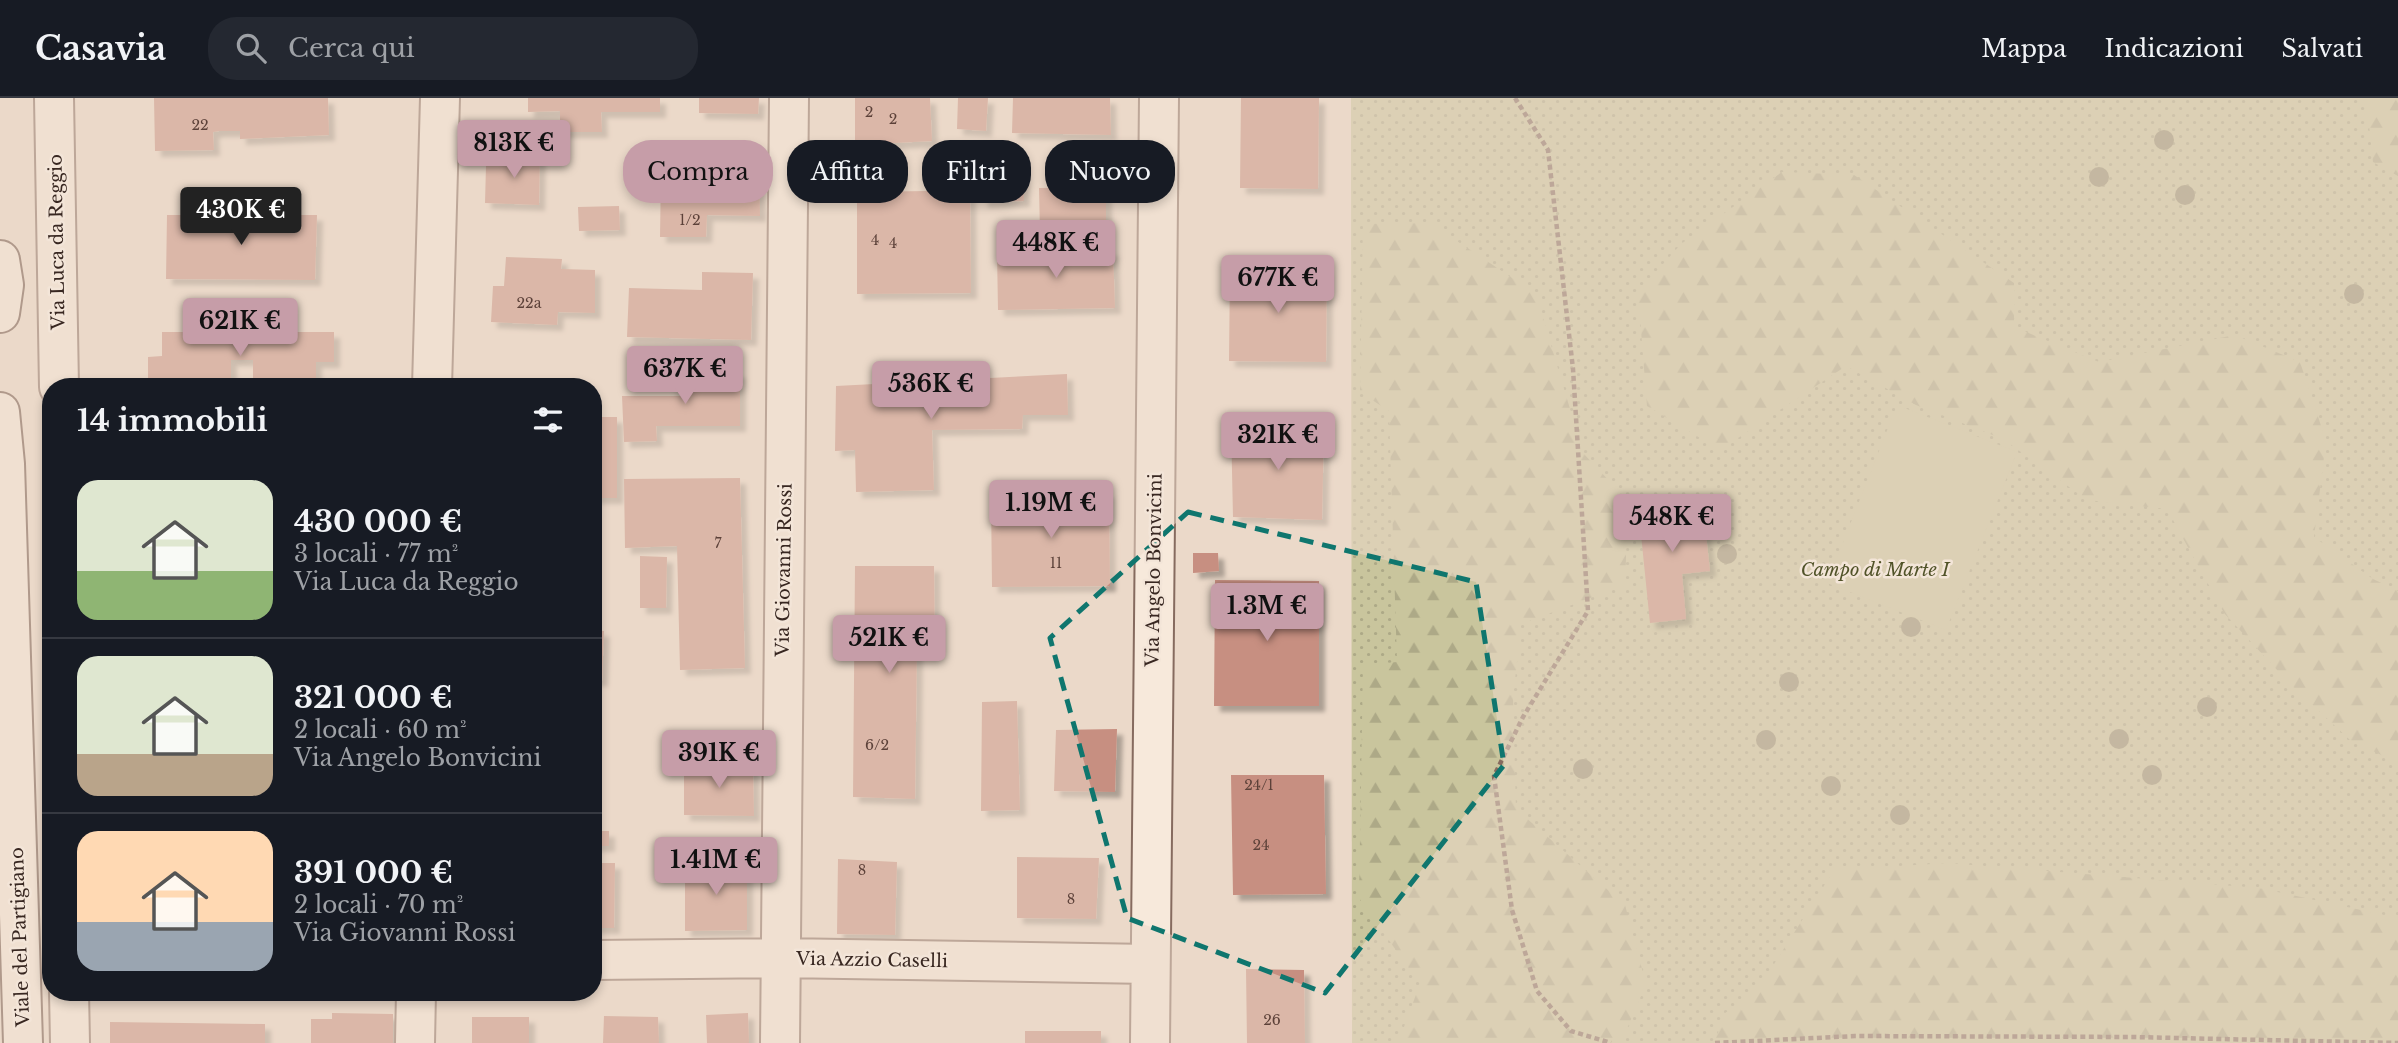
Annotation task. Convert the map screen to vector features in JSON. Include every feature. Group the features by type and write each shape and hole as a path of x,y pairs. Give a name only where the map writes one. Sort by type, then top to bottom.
{"street":[{"name":"Via Luca da Reggio","path":"54,98 59,378"},
{"path":"432,378 440,98"},
{"name":"Via Giovanni Rossi","path":"780,1043 789,98"},
{"name":"Via Angelo Bonvicini","path":"1150,1043 1159,98"},
{"path":"0,260 4,285 0,313"},
{"name":"Viale del Partigiano","path":"0,412 5,464 23,1043"},
{"name":"Via Azzio Caselli","path":"602,960 781,958 1150,964"},
{"path":"69,1001 70,1043"},
{"path":"415,1043 416,1001"}],"path":[{"path":"1515,98 1548,150 1573,369 1588,611 1523,717 1494,776 1512,910 1537,991 1571,1031 1611,1043"},
{"path":"1715,1043 1855,1037 2132,1037 2398,1043"}],"highlighted area":[{"path":"1188,512 1476,582 1504,765 1325,993 1127,918 1050,638"}],"green space":[{"name":"Campo di Marte I","path":"1351,98 2398,98 2398,1043 1352,1043"},
{"path":"2366,98 2398,98 2398,176 2373,162"},
{"path":"1782,172 1854,175 2014,283 2014,327 2099,362 2235,335 2300,362 2326,441 2314,537 2373,579 2398,591 2398,763 2350,740 2291,685 2224,613 2167,509 2087,500 2003,439 1916,405 1846,366 1720,450 1647,406 1638,292 1681,244"},
{"path":"1430,223 1536,294 1583,453 1628,501 1625,585 1521,624 1513,699 1516,809 1625,905 1646,984 1621,1043 1398,1043 1420,984 1359,898 1363,665 1397,662 1389,411 1360,392 1363,224"},
{"path":"1897,405 2017,452 1946,630 1827,583"},
{"path":"1948,863 2259,888 2398,918 2398,1043 1714,1043 1725,1013 1755,994 1834,870"}],"building":[{"path":"154,98 328,98 329,135 240,139 240,131 219,131 213,132 214,150 155,151"},
{"path":"528,98 660,98 660,112 601,112 602,132 560,132 560,111 528,112"},
{"path":"699,98 759,98 758,114 699,113"},
{"path":"855,98 930,98 932,140 908,142 908,140 855,140"},
{"path":"958,98 988,98 986,131 957,129"},
{"path":"1013,98 1110,98 1111,135 1012,133"},
{"path":"1241,98 1319,98 1318,189 1240,188"},
{"path":"540,152 539,205 485,203 486,166 498,166 499,153"},
{"path":"1039,188 1045,188 1045,203 1106,203 1106,232 1040,233"},
{"path":"922,191 922,203 970,203 971,293 857,294 857,203 908,203 908,192"},
{"path":"661,203 760,203 760,216 707,215 706,237 660,237"},
{"path":"619,206 620,230 579,231 578,207"},
{"path":"167,215 317,215 315,280 166,279"},
{"path":"1113,250 1115,308 998,310 997,253"},
{"path":"506,257 562,259 561,269 595,270 595,313 558,312 557,325 491,322 493,286 504,286"},
{"path":"1230,268 1327,269 1326,362 1229,361"},
{"path":"702,272 753,273 751,340 627,337 629,288 702,290"},
{"path":"162,332 334,332 334,362 316,362 316,378 253,378 253,360 231,360 231,378 148,378 148,357 162,356"},
{"path":"681,371 740,372 740,426 656,426 657,441 624,442 622,396 680,396"},
{"path":"1067,374 1068,415 1023,415 1022,429 932,430 934,490 856,492 855,450 835,451 836,386"},
{"path":"602,417 617,417 617,498 602,498"},
{"path":"1231,425 1324,428 1322,520 1233,517"},
{"path":"740,478 745,668 680,670 677,546 625,548 624,479"},
{"path":"1109,492 1110,586 992,587 991,495"},
{"path":"1702,498 1710,571 1682,574 1686,619 1650,623 1638,505"},
{"path":"1193,553 1218,553 1219,571 1193,573"},
{"path":"640,556 667,557 666,608 640,608"},
{"path":"855,566 934,566 935,648 917,647 915,799 853,797"},
{"path":"1215,580 1319,581 1319,706 1214,706"},
{"path":"602,631 604,631 602,681"},
{"path":"1017,701 1020,810 981,811 982,702"},
{"path":"1117,729 1115,792 1054,791 1056,730"},
{"path":"684,763 753,764 754,816 684,815"},
{"path":"1231,775 1324,775 1326,894 1233,895"},
{"path":"602,831 609,831 609,846 602,846"},
{"path":"1017,857 1099,858 1096,919 1017,918"},
{"path":"838,859 897,862 895,935 837,934"},
{"path":"602,863 615,863 614,928 602,928"},
{"path":"747,863 747,930 685,931 685,864"},
{"path":"1246,969 1304,970 1305,1043 1247,1043"},
{"path":"332,1013 393,1014 393,1043 311,1043 311,1019 332,1019"},
{"path":"748,1013 749,1043 707,1043 706,1015"},
{"path":"604,1016 658,1017 659,1043 603,1043"},
{"path":"472,1017 529,1017 529,1043 472,1043"},
{"path":"110,1022 265,1024 265,1043 110,1043"},
{"path":"1025,1031 1101,1031 1101,1043 1025,1043"}]}
